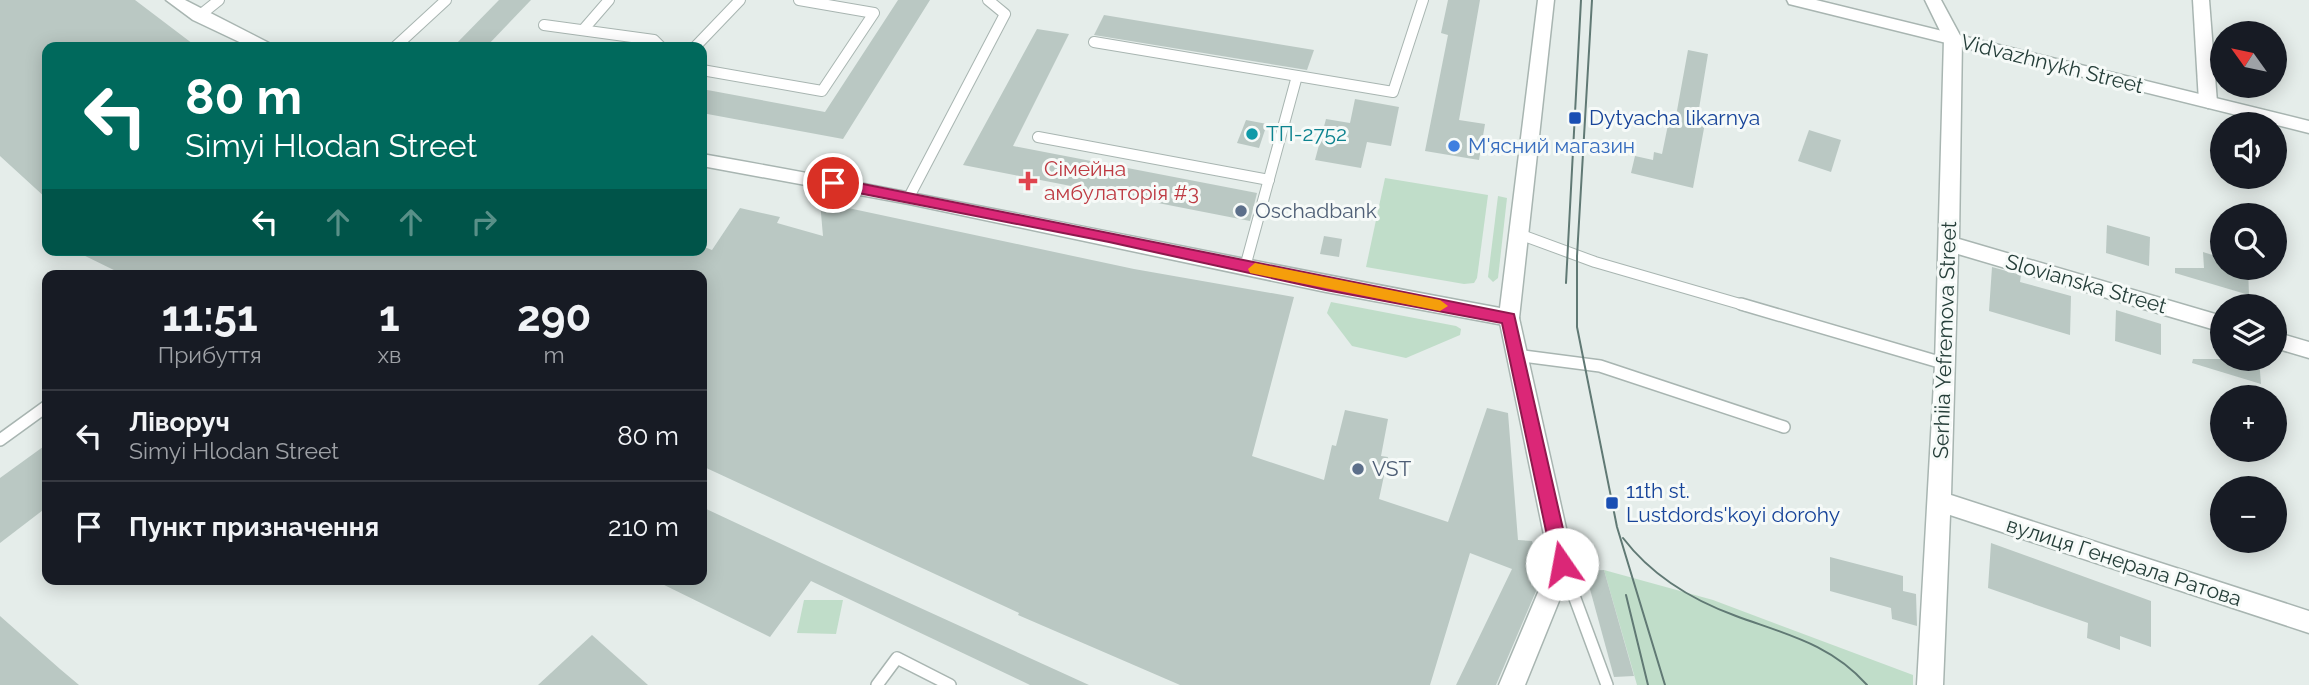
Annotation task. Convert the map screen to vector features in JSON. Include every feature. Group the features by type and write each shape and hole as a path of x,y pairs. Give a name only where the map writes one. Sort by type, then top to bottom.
{"street":[{"path":"174,0 199,16 253,42"},
{"path":"1512,685 1562,564 1509,318 1546,0"},
{"name":"Vidvazhnykh Street","path":"1795,0 2309,127"},
{"name":"Serhiia Yefremova Street","path":"1930,685 1946,363 1953,40 1933,0"},
{"path":"2201,0 2208,102"},
{"path":"707,161 909,197 1245,267 1509,318"},
{"name":"Slovianska Street","path":"1950,244 2210,320"},
{"path":"2287,344 2309,350"},
{"name":"вулиця Генерала Ратова","path":"1939,501 2309,622"}],"lane":[{"path":"199,16 219,0"},
{"path":"400,42 446,0"},
{"path":"583,30 609,0"},
{"path":"700,42 740,0"},
{"path":"707,70 822,91 874,13 799,0"},
{"path":"909,197 1005,15 988,0"},
{"path":"1094,42 1393,92 1423,0"},
{"path":"544,24 656,42"},
{"path":"1245,267 1297,76"},
{"path":"1038,136 1269,180"},
{"path":"1519,234 1595,262 1946,363"},
{"path":"1515,355 1600,366 1784,427"},
{"path":"0,440 42,410"},
{"path":"1562,564 1607,685"},
{"path":"877,685 897,658 950,685"}],"green space":[{"path":"1385,178 1488,195 1477,278 1474,283 1464,284 1366,267"},
{"path":"1498,196 1507,198 1498,278 1493,282 1488,277"},
{"path":"1331,302 1456,326 1461,329 1460,335 1406,358 1352,346 1327,313"},
{"path":"1604,570 1713,600 1913,675 1913,685 1637,685"},
{"path":"804,600 843,600 836,634 797,633"}],"building":[{"path":"0,0 135,0 190,42 42,42 42,194 0,156"},
{"path":"499,0 531,0 491,42 458,42"},
{"path":"898,0 930,0 843,139 707,114 707,90 825,112"},
{"path":"1448,0 1480,0 1459,120 1485,124 1479,160 1425,151 1448,35 1441,33"},
{"path":"1104,15 1314,50 1307,70 1094,35"},
{"path":"1037,29 1069,34 1013,146 1257,193 1250,221 963,165"},
{"path":"1688,50 1708,54 1697,121 1705,123 1693,188 1631,173 1635,156 1653,160 1654,152 1662,154 1670,115 1676,116"},
{"path":"1355,99 1399,107 1391,146 1367,142 1361,168 1315,160 1326,119 1350,123"},
{"name":"ТП-2752","path":"1246,120 1267,124 1259,148 1237,143"},
{"path":"1809,130 1841,140 1831,172 1798,161"},
{"path":"820,202 1134,269 1294,297 1252,456 1324,480 1332,445 1336,446 1345,410 1388,419 1381,456 1388,457 1379,499 1448,522 1487,408 1508,413 1518,540 1532,541 1542,577 1496,685 1456,685 1512,569 1470,553 1430,685 1180,685 1018,615 1019,613 707,468 707,270 114,270 85,256 707,256 707,248 712,250 740,208 780,217 777,223 823,236"},
{"path":"2107,225 2150,237 2149,266 2106,253"},
{"path":"1324,236 1342,239 1339,257 1320,254"},
{"path":"2203,252 2210,254 2210,280 2248,280 2249,294 2175,273 2175,268 2204,268"},
{"path":"1992,267 2021,275 2020,282 2071,296 2070,335 1989,311"},
{"path":"2116,310 2161,324 2161,355 2115,341"},
{"path":"2193,359 2210,359 2210,368 2192,363"},
{"path":"2218,371 2260,371 2261,384"},
{"path":"42,448 42,511 0,543 0,478"},
{"path":"707,509 1089,685 1030,685 811,581 770,637 664,585 707,585"},
{"path":"1991,543 2151,601 2151,647 2120,636 2120,650 2087,638 2088,623 1988,588"},
{"path":"1830,557 1903,576 1903,591 1916,594 1917,626 1892,619 1891,608 1830,591"},
{"path":"1604,570 1634,676 1614,677 1585,571"},
{"path":"0,616 60,669 79,685 0,685"},
{"path":"592,635 648,685 538,685"}],"tram line":[{"path":"1566,283 1581,0"},
{"path":"1592,0 1577,256 1577,327 1617,527 1665,685"},
{"path":"1623,538 1647,564 1674,585 1720,610 1823,650 1838,659 1867,685"},
{"path":"1626,595 1648,685"}],"slow traffic":[{"path":"1255,269 1440,306"}],"place":[{"name":"Dytyacha likarnya","path":"1575,118"},
{"name":"ТП-2752","path":"1252,134"},
{"name":"М'ясний магазин","path":"1454,146"},
{"name":"Сімейна амбулаторія #3","path":"1028,181"},
{"name":"Oschadbank","path":"1241,211"},
{"name":"VST","path":"1358,469"},
{"name":"11th st. Lustdords'koyi dorohy","path":"1612,503"}],"route":[{"path":"833,183 1109,237 1326,284 1509,318 1562,564"}]}
